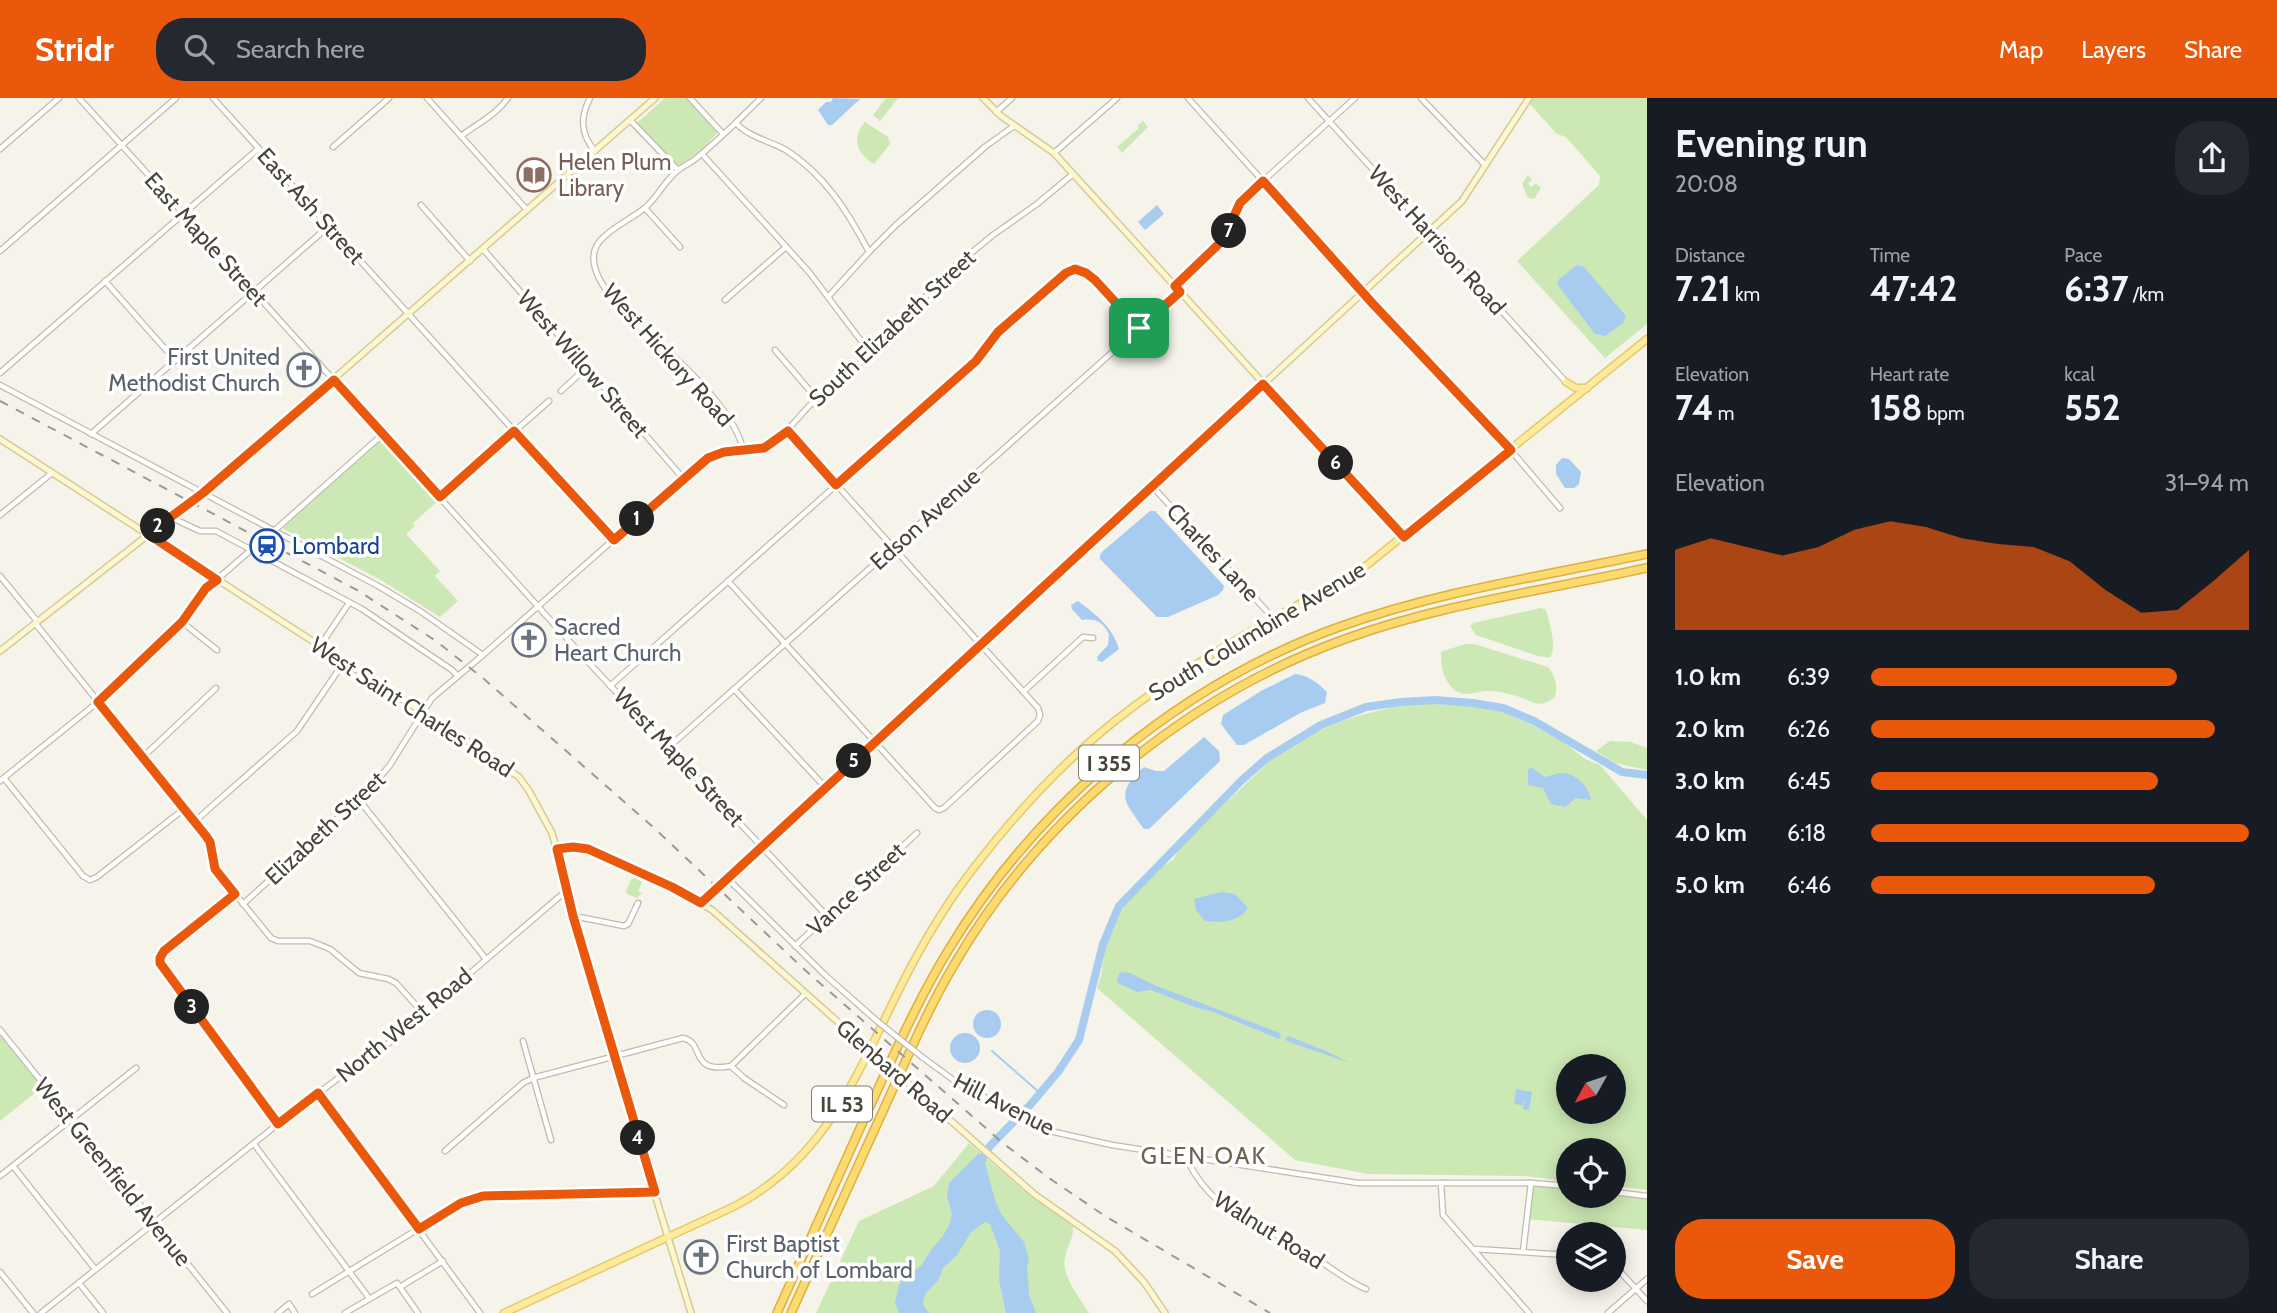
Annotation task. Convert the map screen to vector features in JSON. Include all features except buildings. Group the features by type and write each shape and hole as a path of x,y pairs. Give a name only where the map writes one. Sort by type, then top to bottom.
{"highway":[{"name":"I 355","path":"776,1313 907,1026 949,948 1014,857 1046,821 1094,775 1140,737 1198,697 1272,656 1317,636 1432,598 1647,554"},
{"name":"I 355","path":"791,1313 919,1033 955,963 986,914 1023,867 1080,807 1118,772 1204,709 1276,668 1343,639 1437,611 1647,568"}],"main road":[{"path":"0,651 203,493 655,98"},
{"path":"983,98 1014,126 1054,153 1404,537"},
{"path":"701,903 1462,201 1529,98"},
{"name":"South Columbine Avenue","path":"667,1237 753,1196 783,1174 810,1147 836,1113 854,1083 902,984 948,905 975,866 1046,784 1091,741 1154,692 1219,649 1346,578 1404,537 1647,339"},
{"path":"1566,382 1576,388 1587,388"},
{"path":"1566,382 1571,392 1571,400"},
{"name":"West Saint Charles Road","path":"0,439 519,777 546,822 557,849 573,916 691,1313"},
{"name":"Glenbard Road","path":"557,849 588,849 678,890 723,919 990,1156 1045,1202 1115,1251 1144,1282 1165,1313"},
{"name":"IL 53","path":"504,1313 667,1237"}],"street":[{"path":"0,149 58,98"},
{"name":"East Maple Street","path":"79,98 334,380"},
{"path":"0,251 176,98"},
{"name":"East Ash Street","path":"213,98 614,540"},
{"path":"333,147 389,98"},
{"path":"427,98 527,210"},
{"path":"461,136 484,122 508,98"},
{"path":"590,98 585,109 583,130 588,144 595,151"},
{"path":"690,98 723,134"},
{"path":"680,247 645,208 678,170 702,154 737,124 761,98"},
{"path":"996,112 1012,98"},
{"path":"1054,153 1117,98"},
{"path":"1188,98 1363,292 1511,450 1560,508"},
{"name":"West Harrison Road","path":"1308,98 1566,382"},
{"path":"1175,286 1223,240 1240,203 1355,98"},
{"path":"1421,98 1485,165"},
{"path":"630,120 678,170"},
{"path":"737,124 745,132 787,151 819,177 842,204 869,252"},
{"path":"828,296 895,225 986,146 1014,126"},
{"path":"0,373 258,149"},
{"path":"702,154 828,296 871,355"},
{"name":"South Elizabeth Street","path":"422,712 432,698 708,458 717,454 764,448 788,431 795,420 817,399 871,355 954,267 1073,174"},
{"path":"421,205 470,261"},
{"name":"West Hickory Road","path":"645,208 601,240 593,258 597,274 625,312 685,368 720,408 738,435 743,451"},
{"path":"91,434 329,226"},
{"path":"726,300 786,247"},
{"name":"West Willow Street","path":"482,249 683,478"},
{"path":"610,686 976,361 998,332 1066,273 1075,269 1091,276 1139,328"},
{"path":"105,281 175,360"},
{"name":"Edson Avenue","path":"669,747 1180,292"},
{"path":"775,350 817,399"},
{"path":"561,391 586,368"},
{"name":"West Maple Street","path":"334,380 610,686 827,916"},
{"path":"0,385 396,596 483,655"},
{"path":"440,497 549,401"},
{"path":"728,581 937,810 944,808 1036,724 1040,715 1038,708 788,431"},
{"path":"275,530 383,434"},
{"path":"0,515 52,473"},
{"name":"Charles Lane","path":"1152,486 1274,619"},
{"path":"170,517 195,530 216,531 252,549 388,625 458,676"},
{"path":"184,809 90,880 83,876 2,779 98,702 182,622 206,588 252,549"},
{"path":"0,576 210,842 215,869 271,938 278,941 310,941 330,949 359,973 396,983 423,1013"},
{"path":"320,646 349,603"},
{"path":"182,622 217,650"},
{"path":"1023,692 1083,637 1093,638"},
{"path":"194,822 296,731 344,662"},
{"path":"142,757 216,688"},
{"path":"734,688 825,787"},
{"name":"Elizabeth Street","path":"243,904 359,800 390,765 422,712"},
{"path":"359,800 486,959"},
{"name":"Vance Street","path":"795,946 917,833"},
{"name":"Hill Avenue","path":"726,878 844,991 922,1057 959,1084 1050,1131 1186,1157 1358,1183 1556,1185"},
{"name":"North West Road","path":"41,1313 278,1124 366,1056 384,1047 566,891"},
{"path":"235,894 164,951 160,958 161,965 278,1124"},
{"path":"573,916 624,926 628,924 638,903"},
{"path":"445,1151 523,1083 533,1078 683,1038 691,1040 700,1059 707,1065 716,1068 731,1066 805,994"},
{"name":"West Greenfield Avenue","path":"0,1030 227,1313"},
{"path":"523,1041 551,1140"},
{"path":"731,1066 784,1105"},
{"path":"0,1176 136,1068"},
{"path":"318,1093 480,1313"},
{"path":"254,1144 369,1298"},
{"name":"Walnut Road","path":"1186,1157 1200,1183 1227,1208 1366,1289"},
{"path":"13,1166 95,1269"},
{"path":"1441,1183 1443,1215 1529,1313"},
{"path":"1523,1252 1531,1183"},
{"path":"312,1294 461,1203 483,1196 655,1192"},
{"path":"1626,1193 1647,1196"},
{"path":"1473,1249 1556,1254"},
{"path":"400,1287 443,1261"},
{"path":"0,1272 33,1313"},
{"path":"1626,1278 1647,1301"},
{"path":"1608,1313 1647,1279"},
{"path":"79,1283 103,1313"},
{"path":"345,1313 397,1283 418,1313"},
{"path":"278,1313 289,1304 295,1313"}],"green space":[{"path":"665,98 687,98 717,133 702,150 679,165 661,152 637,123"},
{"path":"886,98 898,98 880,121 873,115"},
{"path":"1532,98 1647,98 1647,324 1605,358 1517,261 1599,185 1600,176 1566,137 1557,134 1529,103"},
{"path":"1143,121 1148,127 1122,153 1117,147 1139,128 1137,126"},
{"path":"865,122 888,137 890,144 874,164 863,155 858,145 858,134"},
{"path":"1528,175 1532,180 1528,183 1531,187 1536,183 1541,188 1534,199 1528,198 1522,184"},
{"path":"383,438 439,500 413,523 415,526 406,534 440,571 435,576 458,601 440,617 381,580 282,528"},
{"path":"1541,608 1547,613 1552,636 1550,658 1476,635 1470,626 1473,623"},
{"path":"1465,644 1474,644 1548,667 1555,681 1555,697 1538,704 1500,692 1464,694 1456,691 1444,674 1441,652"},
{"path":"1419,703 1485,707 1505,713 1528,723 1566,744 1585,759 1600,765 1647,820 1647,1190 1626,1187 1626,1138 1556,1138 1556,1180 1523,1176 1368,1174 1295,1160 1097,988 1106,945 1124,906 1164,865 1173,860 1181,845 1287,748 1322,729 1360,716"},
{"path":"1610,741 1631,742 1647,748 1647,770 1615,763 1596,751"},
{"path":"635,878 642,882 638,891 642,893 637,898 626,891 631,880"},
{"path":"0,1035 42,1087 0,1121"},
{"path":"969,1143 1023,1190 1073,1226 1065,1258 1066,1272 1072,1287 1089,1313 816,1313 859,1221 934,1186"},
{"path":"1527,1186 1556,1187 1556,1208 1626,1208 1626,1195 1647,1198 1647,1230 1626,1228 1626,1222 1526,1219"}],"water":[{"path":"833,98 860,99 832,125 828,125 818,110"},
{"path":"1157,205 1164,214 1145,230 1138,222"},
{"path":"1577,265 1583,266 1626,316 1623,323 1605,336 1595,334 1557,284 1559,279"},
{"path":"1562,458 1569,459 1581,472 1579,484 1574,488 1565,488 1556,474 1556,465"},
{"path":"1150,511 1155,511 1224,586 1218,595 1168,617 1157,617 1100,559 1103,551"},
{"path":"1078,601 1103,622 1116,641 1119,649 1102,662 1098,661 1097,657 1108,645 1109,634 1099,622 1082,620 1071,605"},
{"path":"1295,674 1308,678 1324,689 1327,692 1325,703 1300,713 1244,745 1237,745 1221,724 1223,715"},
{"path":"1204,737 1219,751 1220,761 1149,829 1144,829 1127,804 1125,797 1129,784 1144,767 1164,771"},
{"path":"1531,767 1545,777 1562,773 1572,775 1585,786 1591,800 1576,798 1565,807 1551,804 1543,788 1528,785 1528,770"},
{"path":"1221,892 1235,894 1248,908 1240,916 1229,920 1205,921 1196,910 1194,899"},
{"path":"1120,972 1130,973 1154,985 1280,1033 1281,1037 1279,1039 1151,990 1137,992 1118,983"},
{"path":"987,1010 997,1014 1001,1024 997,1034 987,1038 977,1034 973,1024 977,1014"},
{"path":"965,1033 975,1038 980,1048 975,1058 965,1063 955,1058 950,1048 955,1038"},
{"path":"1288,1036 1326,1051 1350,1063 1285,1040"},
{"path":"1516,1089 1532,1092 1529,1110 1523,1109 1524,1100 1522,1105 1514,1104"},
{"path":"979,1153 987,1160 985,1163 1001,1214 1024,1242 1029,1259 1029,1295 1036,1313 1006,1313 999,1280 1000,1251 990,1224 985,1222 971,1232 957,1255 943,1268 938,1281 925,1294 923,1304 929,1313 899,1313 895,1303 899,1285 921,1266 950,1223 952,1214 947,1196 949,1183"}],"waterway":[{"path":"978,1165 990,1146 1058,1072 1079,1040 1103,944 1119,906 1242,780 1267,758 1321,725 1366,707 1435,700 1473,703 1503,708 1534,721 1622,772 1647,775"},
{"path":"992,1051 1040,1093"}],"railway":[{"path":"0,401 357,590 436,641 484,679 653,827 806,971 1004,1144 1105,1216 1270,1313"}],"place":[{"name":"Helen Plum Library","path":"534,175"},
{"name":"First United Methodist Church","path":"304,370"},
{"name":"Lombard","path":"267,546"},
{"name":"Sacred Heart Church","path":"529,640"},
{"name":"First Baptist Church of Lombard","path":"701,1257"}],"district":[{"name":"GLEN OAK","path":"1204,1155"}],"route":[{"path":"1263,181 1373,304 1511,450 1404,537 1263,384 701,903 685,893 588,849 557,849 573,916 655,1192 483,1196 461,1203 419,1229 318,1093 278,1124 160,963 162,952 235,894 215,869 210,842 206,836 98,702 182,622 206,588 217,580 148,534 203,493 334,380 440,497 514,431 614,540 708,458 724,452 764,448 788,431 836,485 976,361 998,332 1066,273 1075,269 1091,276 1139,328 1180,292 1175,286 1223,240 1240,203 1263,181"}]}
